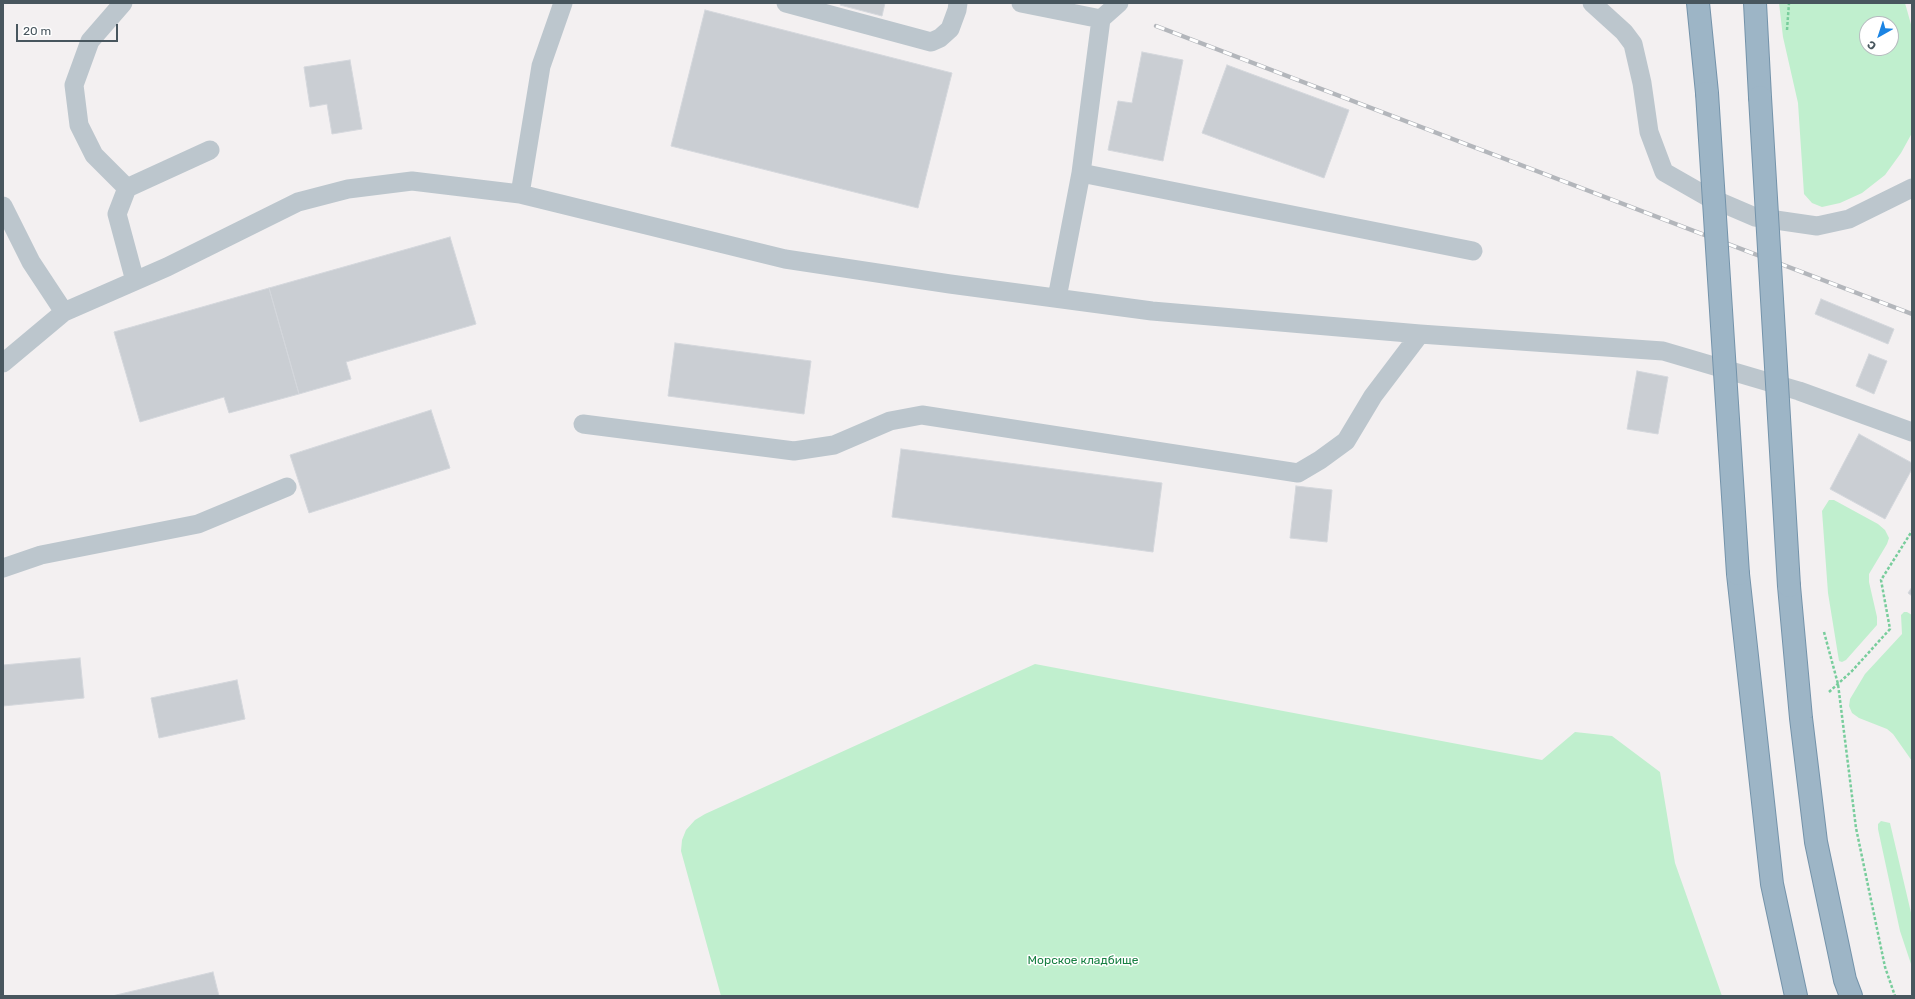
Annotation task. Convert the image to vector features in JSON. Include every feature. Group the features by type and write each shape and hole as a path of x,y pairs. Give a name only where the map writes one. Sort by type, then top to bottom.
{"highway":[{"path":"1698,3 1707,93 1738,574 1772,884 1796,996"},
{"path":"1755,3 1790,586 1801,718 1816,842 1845,980 1851,996"}],"lane":[{"path":"122,3 90,41 74,85 79,125 94,155 127,188"},
{"path":"520,194 541,66 563,3"},
{"path":"786,3 931,42 940,38 950,29 958,10 958,3"},
{"path":"1021,3 1101,19"},
{"path":"1057,298 1080,173 1101,19 1119,3"},
{"path":"1592,3 1624,32 1633,44 1642,83 1649,132 1664,172 1706,196 1755,217 1817,226 1849,219 1912,188"},
{"path":"135,281 117,214 127,188 210,150"},
{"path":"1080,173 1473,251"},
{"path":"3,362 64,312 135,281 298,202 348,189 412,181 520,194 786,259 950,284 1152,311 1420,334 1663,351 1798,391 1912,432"},
{"path":"3,206 31,262 64,312"},
{"path":"583,424 794,451 834,445 890,421 922,415 1298,474 1346,441 1373,396 1420,334"},
{"path":"3,568 41,555 198,524 287,487"}],"path":[{"path":"1852,671 1890,629 1881,580 1912,531"},
{"path":"1824,631 1838,684 1856,828 1885,967 1895,996"}],"green space":[{"path":"1779,3 1905,3 1912,28 1912,133 1901,153 1885,175 1862,193 1840,203 1822,207 1812,203 1804,194 1798,103 1783,37"},
{"path":"1829,500 1834,500 1878,524 1885,530 1889,538 1869,574 1869,582 1877,617 1877,625 1846,660 1842,662 1839,661 1828,593 1822,511"},
{"path":"1904,612 1912,615 1912,761 1893,734 1887,729 1859,718 1852,713 1849,706 1850,699 1865,674 1902,634 1901,615"},
{"name":"Морское кладбище","path":"1035,664 1542,760 1575,732 1612,736 1660,772 1675,863 1722,996 721,996 681,851 682,840 686,830 695,820 705,814"},
{"path":"1881,821 1890,823 1912,917 1912,967 1900,931 1878,829 1878,824"}],"building":[{"path":"841,3 885,3 882,16 840,5"},
{"path":"705,10 952,73 918,208 671,146"},
{"path":"1142,52 1183,60 1163,161 1108,150 1118,101 1132,103"},
{"path":"350,60 362,129 332,134 327,104 310,107 304,67"},
{"path":"1227,65 1349,110 1324,178 1202,133"},
{"path":"450,237 476,324 346,362 351,379 299,394 269,288"},
{"path":"269,288 299,394 229,413 224,397 140,422 114,332"},
{"path":"1821,299 1894,329 1888,344 1815,314"},
{"path":"675,343 811,361 804,414 668,396"},
{"path":"1869,354 1887,361 1874,394 1856,386"},
{"path":"1637,371 1668,377 1658,434 1627,429"},
{"path":"431,410 450,468 309,513 290,455"},
{"path":"1859,434 1912,463 1912,469 1885,519 1830,489"},
{"path":"901,449 1162,483 1153,552 892,517"},
{"path":"1296,486 1332,490 1327,542 1290,538"},
{"path":"1912,587 1912,596 1908,593"},
{"path":"80,658 84,698 3,706 3,665"},
{"path":"237,680 245,719 159,738 151,698"},
{"path":"213,972 219,996 112,996"}],"railway":[{"path":"1156,26 1912,314"}]}
